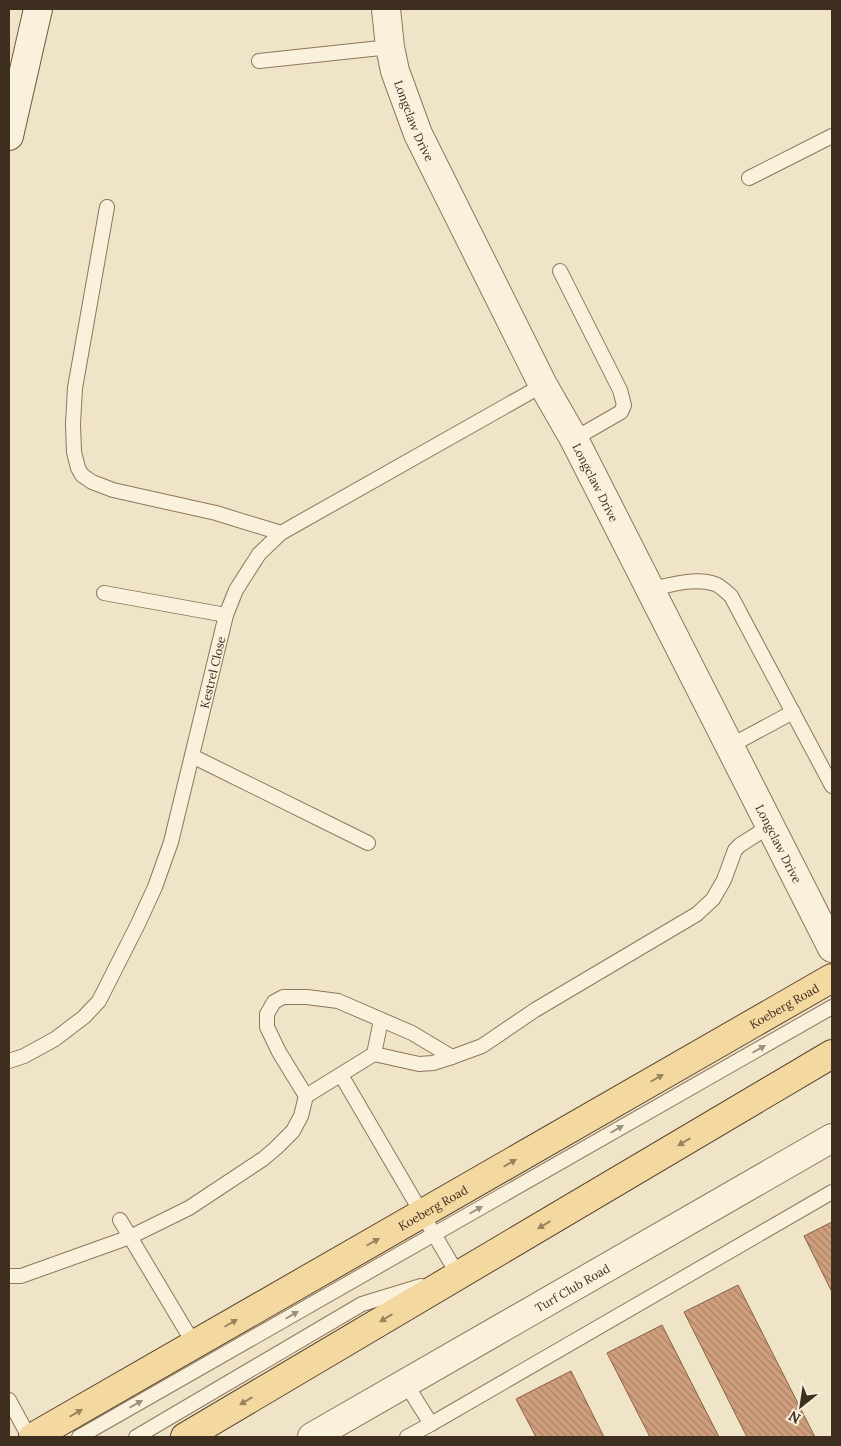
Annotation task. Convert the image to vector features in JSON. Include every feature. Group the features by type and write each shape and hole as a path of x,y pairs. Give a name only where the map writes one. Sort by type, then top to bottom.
{"main road":[{"name":"Koeberg Road","path":"34,1437 194,1344 428,1224 832,978"},
{"path":"185,1437 832,1054"}],"street":[{"path":"9,136 38,9"},
{"name":"Longclaw Drive","path":"386,9 390,47 396,71 418,134 543,385 574,439 651,589 832,948"},
{"name":"Turf Club Road","path":"312,1437 832,1138"}],"lane":[{"path":"259,61 390,47"},
{"path":"749,178 832,136"},
{"path":"107,207 75,388 74,452 78,468 82,475 92,482 113,490 216,513 282,532"},
{"path":"560,271 620,390 624,405 621,412 574,439"},
{"name":"Kestrel Close","path":"9,1060 24,1056 55,1039 84,1017 99,1001 155,887 171,842 226,615 236,590 259,554 282,532 543,385"},
{"path":"651,589 687,582 704,582 716,584 731,596 832,786"},
{"path":"104,593 226,615"},
{"path":"730,746 793,712"},
{"path":"192,756 368,842"},
{"path":"9,1276 21,1276 130,1237 189,1208 263,1159 293,1131 301,1116 306,1096 374,1054 419,1064 433,1063 482,1046 535,1010 697,914 717,892 724,880 735,850 770,826"},
{"path":"306,1096 279,1052 267,1026 267,1014 274,1002 283,997 307,997 338,1001 412,1033 452,1057"},
{"path":"79,1437 428,1224 832,1007"},
{"path":"374,1054 381,1020"},
{"path":"136,1437 362,1304 458,1275 341,1075"},
{"path":"407,1437 832,1192"},
{"path":"120,1220 194,1344"},
{"path":"406,1384 431,1424"},
{"path":"9,1400 29,1437"}],"building":[{"path":"832,1222 832,1292 804,1236"},
{"path":"738,1285 815,1437 747,1437 684,1312"},
{"path":"662,1325 719,1437 650,1437 607,1353"},
{"path":"571,1371 604,1437 536,1437 516,1399"}]}
